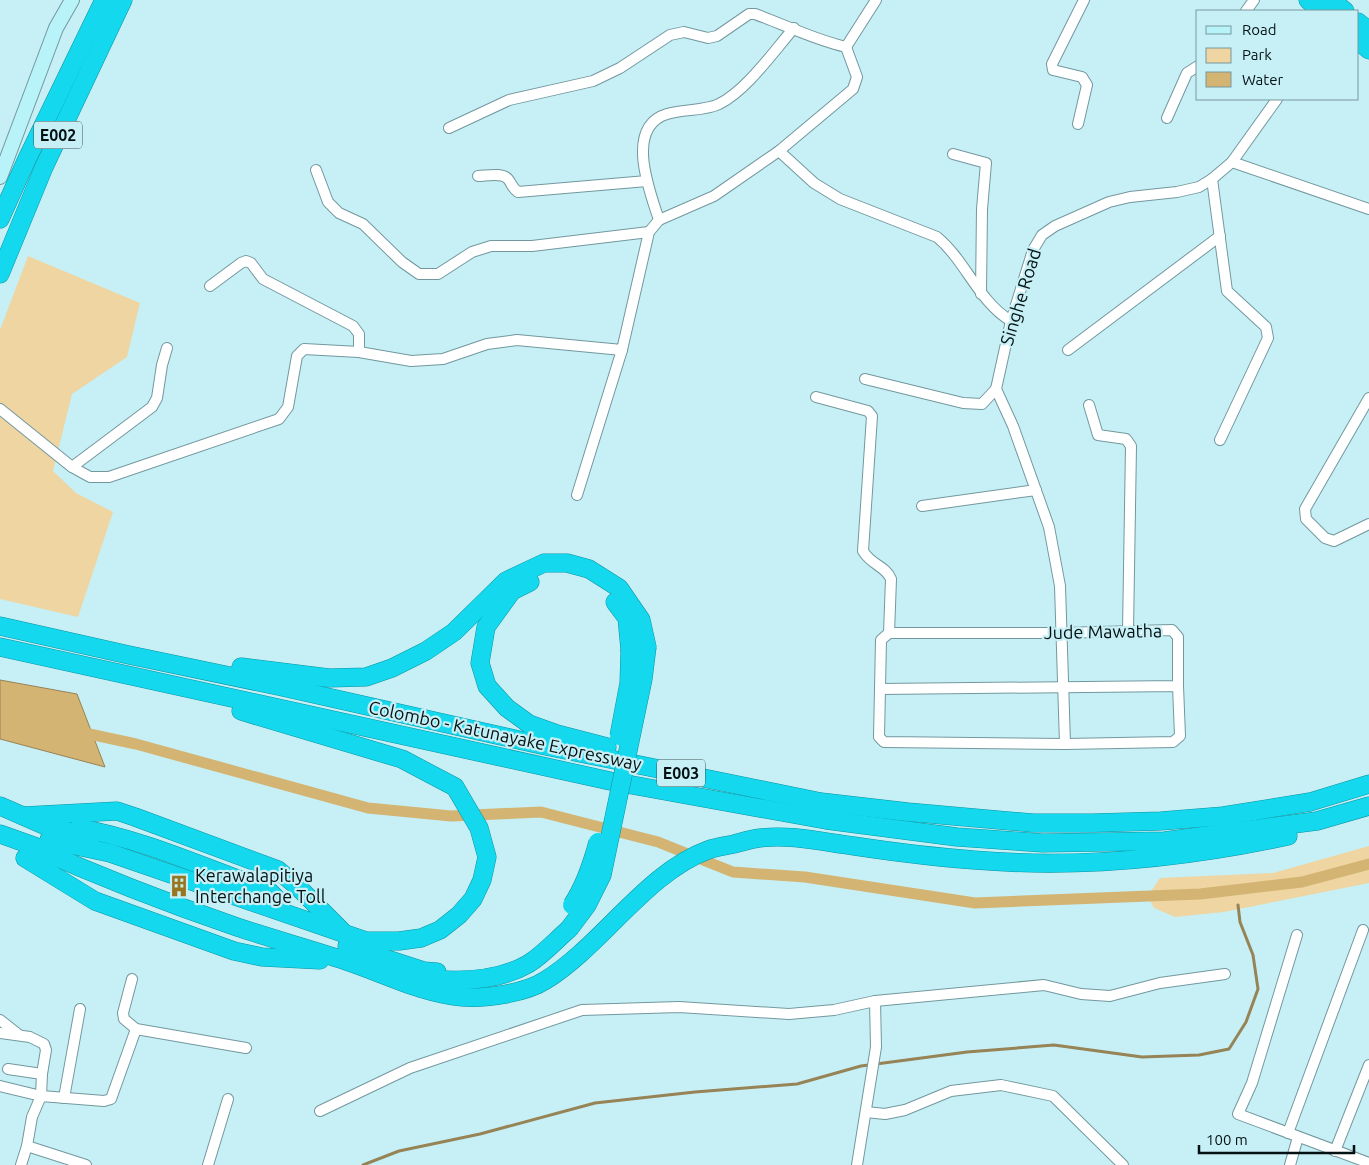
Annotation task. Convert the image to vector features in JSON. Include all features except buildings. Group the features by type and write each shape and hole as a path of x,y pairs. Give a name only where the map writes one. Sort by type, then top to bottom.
{"highway":[{"name":"E002","path":"0,219 31,150 104,0"},
{"name":"E002","path":"0,274 44,167 123,0"},
{"path":"1308,0 1332,7"},
{"path":"1359,23 1369,31"},
{"path":"1359,42 1369,50"},
{"path":"58,638 282,673 329,678 366,676 392,668 426,651 454,632 506,581 544,563 567,563 589,569 619,588 642,620 638,649"},
{"path":"0,822 365,952 424,971 446,974 475,970 508,960 536,945 587,905 602,875 643,679 638,649 627,618 611,596 584,578 567,573 545,574 512,591 486,627 480,663 487,686 508,708 529,724 557,734 822,802"},
{"name":"Colombo - Katunayake Expressway","path":"0,626 541,745 822,802 908,812 1033,823 1093,823 1223,816 1310,802 1369,784"},
{"name":"Colombo - Katunayake Expressway","path":"0,647 610,781 826,820 957,837 1043,843 1165,841 1317,821 1369,806"},
{"path":"49,840 110,853 366,941 399,941 421,938 440,930 459,915 473,899 479,886 487,857 479,828 454,787 402,759 102,670"},
{"path":"0,806 46,826 92,837 278,900"},
{"path":"23,816 118,811 135,816 278,870 298,886 345,934"},
{"path":"23,816 112,834 262,888 270,892 299,918"},
{"path":"23,816 118,819 255,867 274,876 288,886 325,927"},
{"path":"28,852 209,916 350,962 400,982 447,994 483,998 504,995 544,982 590,946 654,883 679,865 707,851 759,838 796,838 908,854 1046,863 1101,861 1195,853 1298,834 1317,821"},
{"path":"75,828 113,826 246,871 265,879 283,892 299,918"},
{"path":"0,834 95,901 234,951 262,957 350,962"},
{"path":"0,847 28,852 417,978 447,981 473,980 500,974 528,964 565,924"},
{"path":"28,852 108,888 239,935 284,948 324,954"}],"street":[{"path":"0,177 56,28 72,0"},
{"path":"846,47 876,0"},
{"path":"1078,124 1087,85 1082,76 1052,70 1052,64 1084,0"},
{"path":"449,128 509,100 593,81 620,68 670,35 684,32 708,38 717,36 749,14 755,14 794,28 824,42 846,47"},
{"path":"659,220 642,159 644,138 652,123 665,114 718,105 742,88 794,28"},
{"path":"577,495 622,350 649,232 659,220 714,196 779,151 853,89 857,77 846,47"},
{"path":"1167,118 1188,73 1196,67"},
{"name":"Singhe Road","path":"996,389 1011,321 1033,250 1042,236 1055,226 1109,202 1130,196 1176,192 1199,187 1232,162 1277,100"},
{"path":"779,151 814,183 840,199 937,237 948,246 981,294 1001,315 1011,321"},
{"path":"953,154 986,163 982,209 981,294"},
{"path":"1232,162 1369,209"},
{"path":"316,170 328,202 339,212 363,224 402,262 419,274 438,274 472,252 491,246 532,246 649,232"},
{"path":"478,176 502,175 508,179 512,188 518,192 647,182"},
{"path":"1212,179 1227,292 1266,327 1268,338 1220,440"},
{"path":"1068,350 1220,236"},
{"path":"210,286 241,263 246,261 251,263 263,279 354,326 359,334 359,352"},
{"path":"0,409 72,467 90,477 109,477 280,419 288,407 297,356 304,349 359,352 411,361 443,359 487,344 517,340 622,350"},
{"path":"72,467 152,407 157,398 162,365 167,348"},
{"path":"865,379 972,404 982,404 996,389 1013,426 1049,527 1060,586 1065,744"},
{"path":"816,397 868,411 872,416 863,551 868,560 888,572 892,579 889,633 881,640 879,737 884,742 1065,744 1173,742 1180,736 1178,686 880,689"},
{"path":"1369,398 1306,509 1306,519 1325,538 1334,541 1369,524"},
{"path":"1089,405 1098,436 1126,438 1131,446 1128,631"},
{"path":"922,506 1036,490"},
{"name":"Jude Mawatha","path":"889,633 1060,633 1172,630 1178,637 1178,686"},
{"path":"1290,1165 1293,1135 1363,930"},
{"path":"1297,935 1252,1082 1238,1114 1335,1151 1369,1161"},
{"path":"320,1111 410,1068 582,1010 679,1007 789,1014 834,1010 875,1001 1044,985 1081,994 1110,996 1160,983 1225,974"},
{"path":"132,980 123,1013 124,1019 136,1029 246,1048"},
{"path":"857,1165 876,1048 875,1001"},
{"path":"64,1098 80,1009"},
{"path":"0,1020 20,1036"},
{"path":"0,1086 41,1096 104,1101 111,1099 136,1029"},
{"path":"0,1034 30,1037 44,1044 46,1050 41,1096 32,1117 27,1146 21,1165"},
{"path":"1335,1151 1369,1065"},
{"path":"8,1069 42,1074"},
{"path":"866,1112 885,1114 905,1110 951,1091 1001,1085 1018,1088 1054,1096 1123,1165"},
{"path":"208,1165 228,1099"},
{"path":"27,1146 86,1165"}],"green space":[{"path":"28,256 140,303 127,357 72,394 53,471 76,493 113,512 78,617 0,599 0,330"},
{"path":"1369,846 1369,883 1224,912 1175,917 1154,908 1148,896 1160,878 1273,873"}],"water":[{"path":"0,680 77,694 105,767 0,739"}],"waterway":[{"path":"80,732 136,744 368,808 451,816 541,812 658,842 733,872 805,877 975,903 1200,894 1302,882 1369,864"},
{"path":"363,1165 399,1151 480,1134 595,1103 695,1092 797,1084 861,1066 967,1052 1054,1045 1142,1057 1199,1055 1229,1049 1246,1022 1258,989 1253,955 1240,922 1238,905"}],"place":[{"name":"Kerawalapitiya Interchange Toll","path":"179,886"}]}
